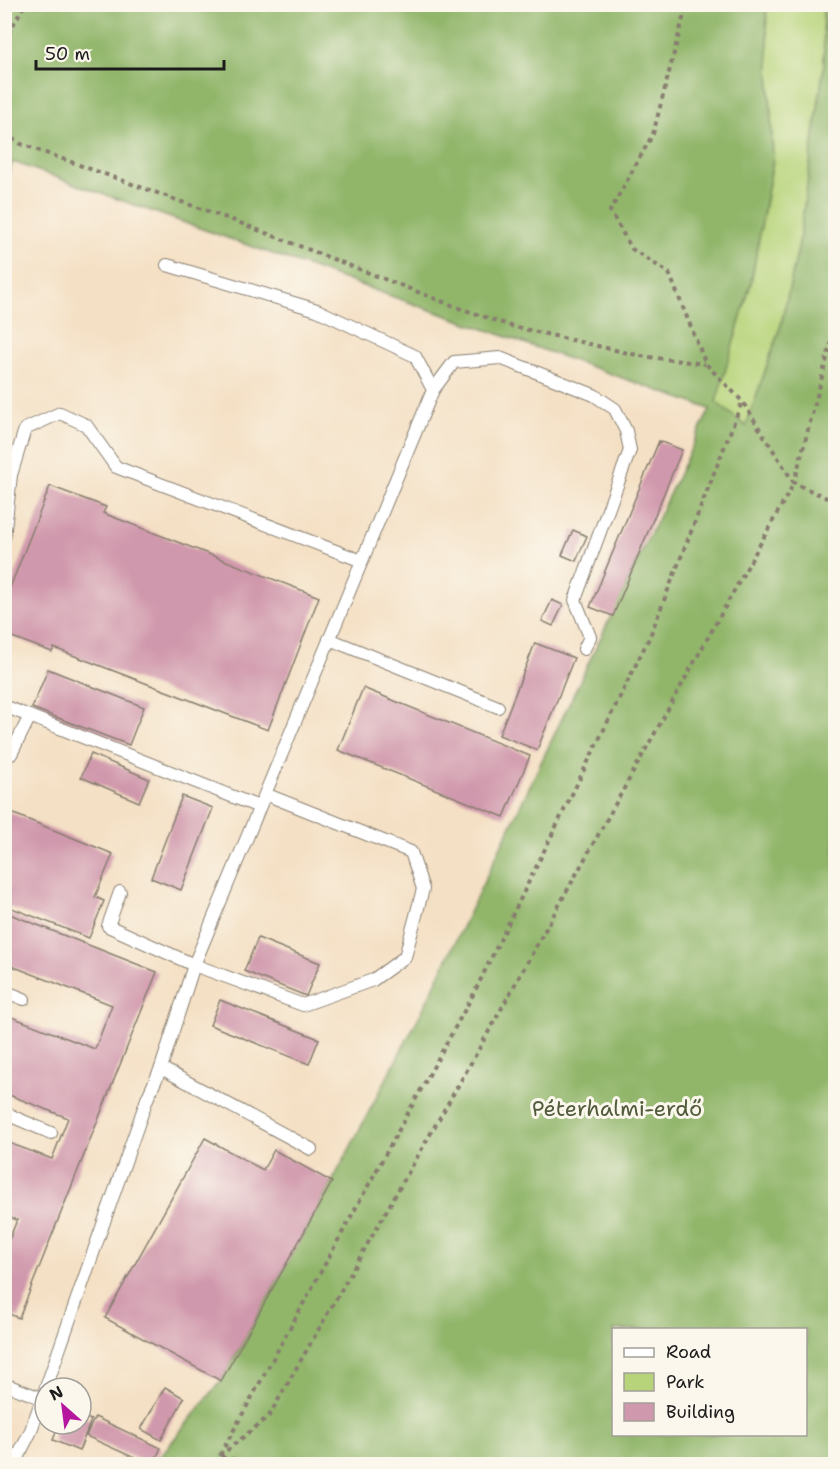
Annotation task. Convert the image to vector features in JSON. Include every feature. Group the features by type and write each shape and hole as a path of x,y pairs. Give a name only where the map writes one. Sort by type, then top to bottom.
{"street":[{"path":"4,1462 12,1464"}],"lane":[{"path":"167,265 317,310 415,356 432,390"},
{"path":"49,1376 147,1099 161,1068 194,965 432,390 454,362 500,358 594,395 615,409 626,431 630,450 575,600 590,637 584,649"},
{"path":"4,538 11,475 25,429 60,413 86,425 116,467 362,561"},
{"path":"329,639 498,707"},
{"path":"4,706 259,807"},
{"path":"4,756 11,754 30,716"},
{"path":"120,892 108,926 194,965 303,1005 373,980 405,957 423,889 411,852 265,794"},
{"path":"4,991 24,999"},
{"path":"161,1068 310,1149"},
{"path":"4,1113 51,1133"},
{"path":"4,1384 33,1395"},
{"path":"12,1464 33,1423"}],"path":[{"path":"4,41 25,4"},
{"path":"682,4 686,7 653,134 610,211 632,249 669,273 706,364 742,401 794,483 835,501"},
{"path":"4,134 21,144 148,188 511,326 641,356 706,364"},
{"path":"219,1457 268,1416 479,1049 794,483 832,339 836,314"},
{"path":"216,1464 474,993 650,636 742,401"},
{"path":"219,1457 252,1464"}],"green space":[{"name":"Péterhalmi-erdő","path":"5,5 766,5 773,160 751,283 716,402 746,426 781,325 798,249 824,65 823,5 835,5 835,1464 154,1464 221,1381 332,1182 424,1007 710,409 13,162 5,181"},
{"path":"766,5 823,5 824,65 798,249 781,325 746,426 715,402 751,283 773,160"}],"building":[{"path":"659,441 682,450 613,616 590,607"},
{"path":"50,486 106,507 103,513 319,597 268,730 54,648 52,652 4,634 4,603"},
{"path":"573,530 587,536 576,561 562,555"},
{"path":"552,600 563,605 553,626 542,621"},
{"path":"535,643 574,658 537,750 499,735"},
{"path":"48,669 144,707 129,745 32,708"},
{"path":"363,688 530,756 504,817 338,750"},
{"path":"91,754 149,779 139,802 81,777"},
{"path":"182,796 213,808 181,890 151,878"},
{"path":"4,810 113,854 95,897 104,901 89,938 4,905"},
{"path":"7,913 157,972 19,1318 4,1312 4,1252 17,1220 4,1215 4,1141 52,1159 68,1118 4,1093 4,1014 95,1049 112,1005 4,963 4,919"},
{"path":"258,938 320,963 306,996 244,971"},
{"path":"220,1000 319,1039 309,1064 210,1025"},
{"path":"205,1138 263,1170 274,1150 332,1182 221,1381 105,1318"},
{"path":"165,1387 184,1398 161,1440 141,1429"},
{"path":"95,1417 161,1448 153,1464 148,1464 86,1436 93,1436"},
{"path":"54,1436 85,1436 79,1451 53,1440"}]}
